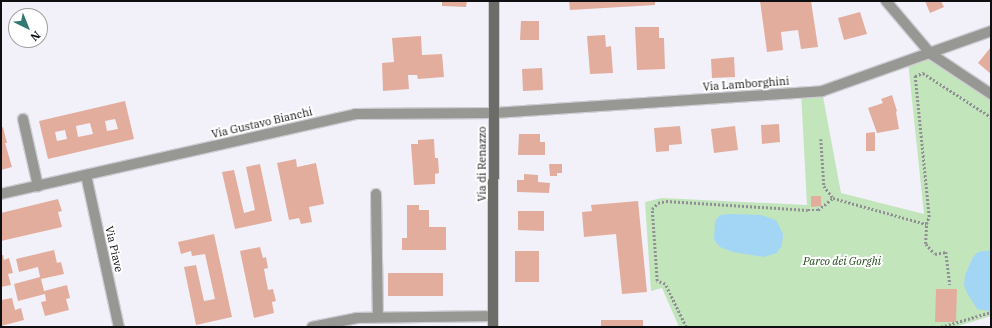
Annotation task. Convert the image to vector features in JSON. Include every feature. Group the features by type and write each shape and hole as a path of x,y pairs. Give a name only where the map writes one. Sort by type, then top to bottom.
{"street":[{"name":"Via di Renazzo","path":"493,327 494,1"},
{"path":"886,1 931,54 991,94"},
{"name":"Via Lamborghini","path":"494,113 822,91 931,54 991,31"},
{"name":"Via Gustavo Bianchi","path":"1,194 355,114 494,113"},
{"path":"23,119 38,186"},
{"name":"Via Piave","path":"86,175 119,327"},
{"path":"376,194 378,317"},
{"path":"312,327 344,320 378,317 493,316"}],"path":[{"path":"950,285 946,252 935,254 926,244 927,222 929,217 916,76 923,73 991,117"},
{"path":"821,139 824,186 833,198 926,224 927,222"},
{"path":"686,327 664,284 658,281 652,209 658,203 666,201 818,210 833,198"},
{"path":"941,327 991,312"}],"green space":[{"name":"Parco dei Gorghi","path":"931,54 991,94 991,316 955,327 679,327 662,288 651,291 645,202 662,198 807,205 801,92 822,91 841,193 924,214 908,62"}],"water":[{"path":"720,215 761,215 776,220 783,234 782,245 777,253 764,257 733,252 720,247 714,240 715,221"},
{"path":"991,250 991,311 977,309 964,285 965,275 973,257 978,252"}],"building":[{"path":"442,1 467,1 466,7 442,6"},
{"path":"569,1 655,1 655,5 570,10"},
{"path":"760,1 811,1 818,47 801,49 798,30 781,32 783,50 767,52"},
{"path":"925,1 941,1 944,7 930,13"},
{"path":"860,12 867,34 844,40 838,18"},
{"path":"521,21 539,21 539,40 520,40"},
{"path":"635,27 659,27 659,38 664,38 665,69 637,70"},
{"path":"605,35 606,47 611,46 613,73 590,74 587,36"},
{"path":"421,36 422,55 442,54 444,77 418,79 417,75 408,75 409,89 383,91 382,63 394,62 392,38"},
{"path":"991,47 991,74 978,63"},
{"path":"734,57 735,77 712,78 711,59"},
{"path":"542,68 543,90 523,91 522,69"},
{"path":"892,95 897,111 899,129 877,133 868,108 883,103 881,99"},
{"path":"125,101 134,139 48,159 39,121","holes":["115,119 118,129 107,131 105,121","90,123 93,134 78,137 76,126","65,130 67,139 57,141 55,132"]},
{"path":"779,124 780,142 762,144 761,125"},
{"path":"680,126 682,144 669,145 669,151 656,152 654,128"},
{"path":"735,126 738,150 714,153 711,129"},
{"path":"3,127 7,143 5,143 12,167 1,170 1,128"},
{"path":"875,132 875,151 866,151 866,133"},
{"path":"519,134 540,134 540,142 545,142 545,155 518,155"},
{"path":"434,139 435,158 438,158 439,173 435,174 435,184 414,185 411,144 418,144 418,140"},
{"path":"296,159 297,167 316,163 324,204 309,207 312,222 301,224 299,218 289,220 277,163"},
{"path":"260,164 272,221 235,229 222,172 234,170 244,213 255,210 246,167"},
{"path":"549,164 562,164 562,173 557,173 557,176 550,176"},
{"path":"524,174 538,175 538,182 550,183 549,193 517,192 517,180 524,180"},
{"path":"811,196 821,196 821,206 811,207"},
{"path":"58,199 62,211 58,212 62,227 1,241 1,213"},
{"path":"638,201 647,292 622,294 616,234 584,237 582,212 592,211 591,205"},
{"path":"407,205 419,205 419,210 429,210 429,227 446,227 446,250 402,250 402,238 407,238"},
{"path":"518,211 544,211 544,231 518,230"},
{"path":"214,234 232,317 196,325 184,267 196,265 204,301 215,299 205,254 192,256 191,251 181,254 178,242"},
{"path":"260,247 263,258 266,257 268,268 264,269 268,290 273,289 276,301 272,302 274,313 254,318 240,251"},
{"path":"54,250 57,263 61,262 64,274 41,279 44,291 67,285 70,298 66,299 69,310 45,316 41,302 46,301 45,294 18,301 14,284 40,277 38,267 19,272 16,259"},
{"path":"515,251 539,251 539,282 515,282"},
{"path":"1,255 3,255 4,260 9,258 13,273 8,274 11,285 1,287"},
{"path":"388,273 443,273 443,296 388,296"},
{"path":"936,289 957,289 956,322 935,322"},
{"path":"12,298 15,310 21,308 24,320 1,326 1,300"},
{"path":"601,320 643,320 643,327 601,327"}]}
